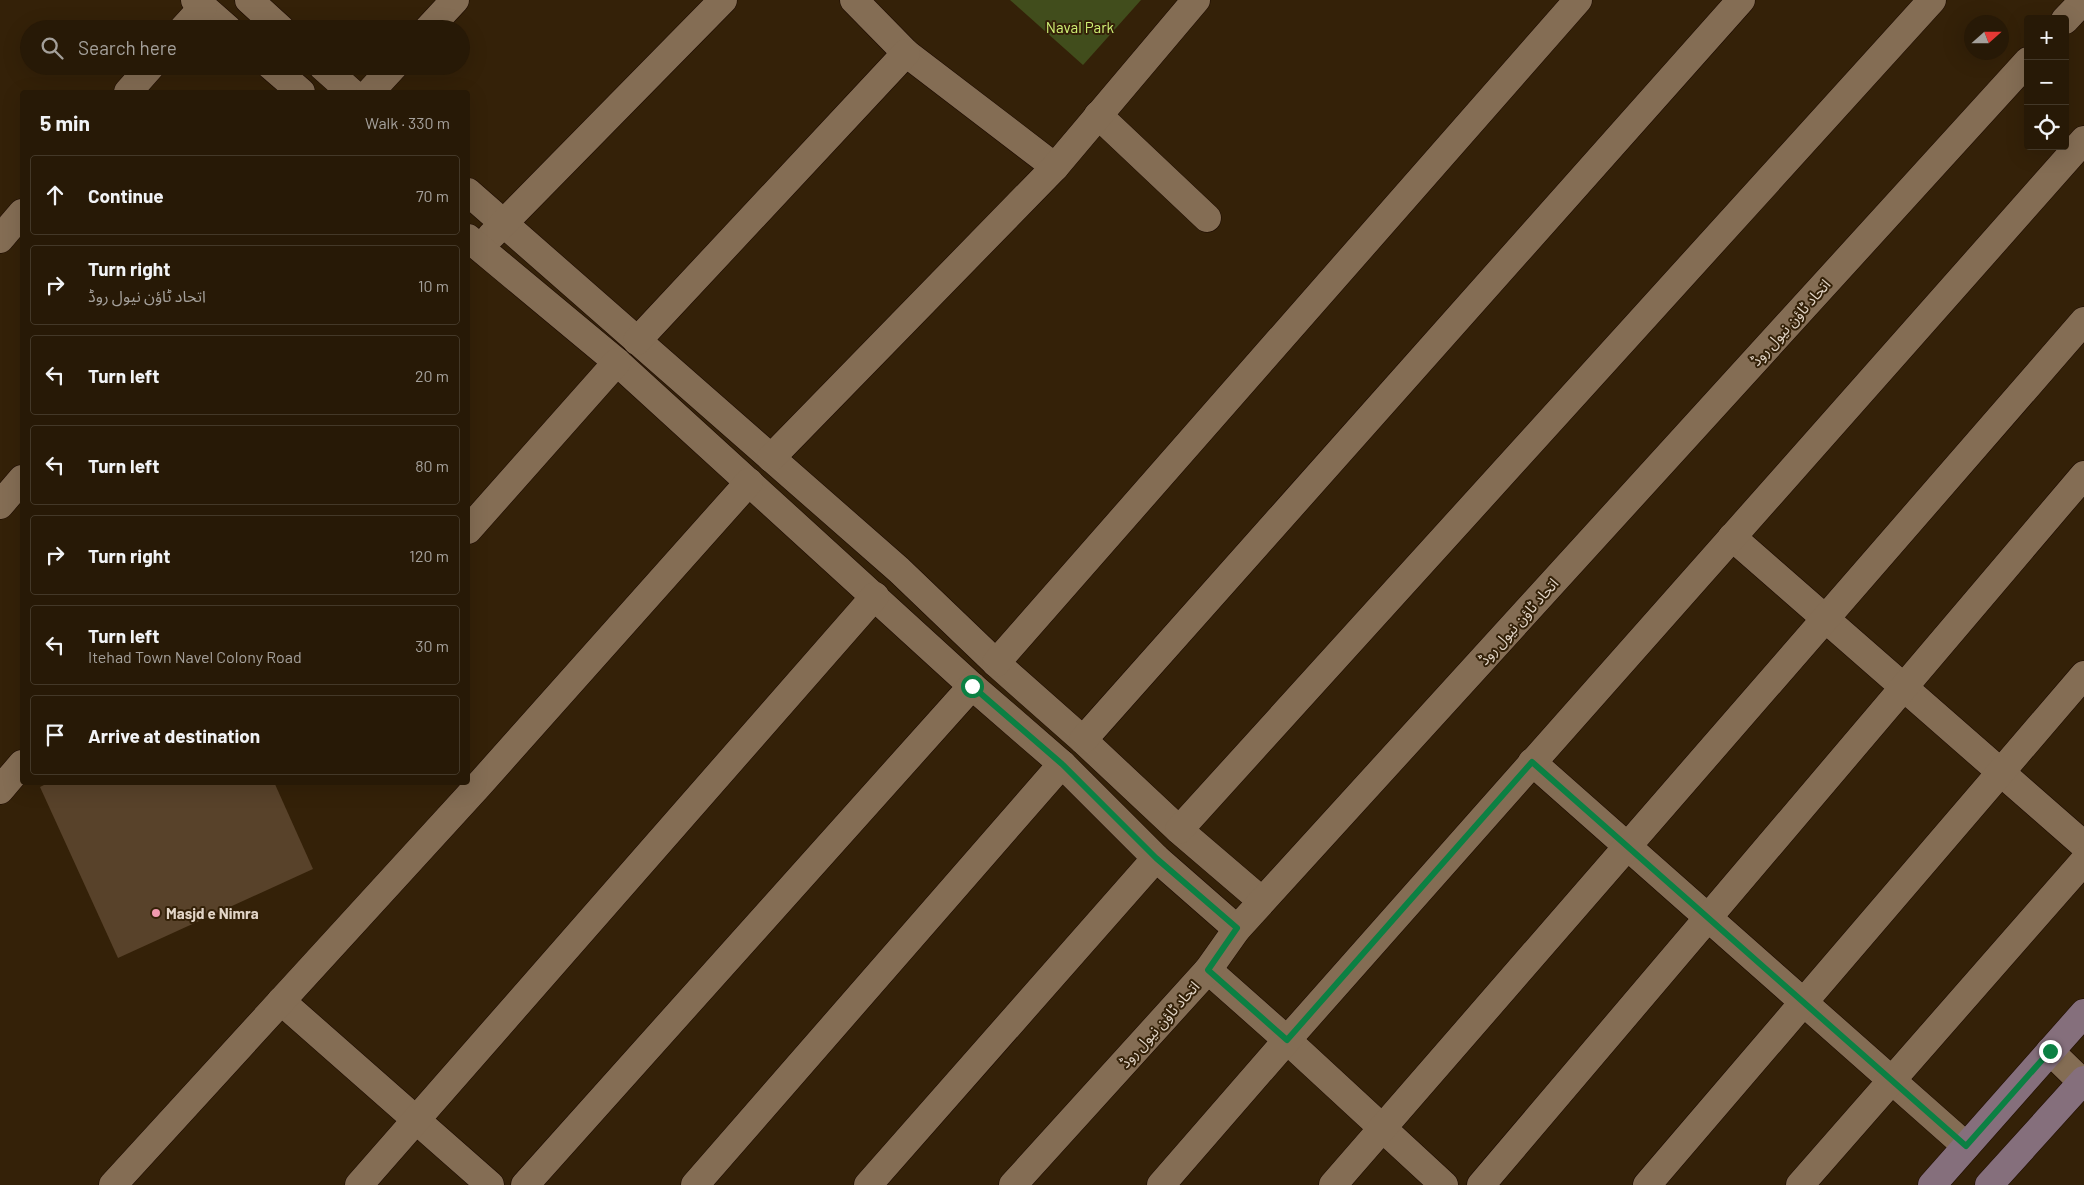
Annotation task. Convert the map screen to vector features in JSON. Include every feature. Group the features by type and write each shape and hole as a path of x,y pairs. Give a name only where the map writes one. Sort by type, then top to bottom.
{"street":[{"path":"249,0 271,20"},
{"path":"436,20 455,0"},
{"path":"724,0 504,223 471,249 617,362 972,686 1062,764 1156,858 1237,928"},
{"path":"854,0 906,54 1054,167"},
{"path":"771,458 1054,167 1196,0"},
{"path":"996,662 1578,0"},
{"path":"1083,740 1741,0"},
{"path":"1179,830 1932,0"},
{"path":"2069,16 2084,0"},
{"path":"189,20 199,3 218,20"},
{"path":"637,341 906,54"},
{"name":"اتحاد ٹاؤن نیول روڈ","path":"1013,1185 1208,970 1237,928 2024,65"},
{"path":"130,90 143,75"},
{"path":"281,75 299,90"},
{"path":"332,75 349,90"},
{"path":"372,90 386,75"},
{"path":"1098,115 1207,218"},
{"path":"1161,1185 1532,762 2084,140"},
{"path":"470,194 899,570 1179,830 1262,901"},
{"path":"0,239 20,215"},
{"path":"1334,1185 2084,322"},
{"path":"470,528 617,362"},
{"path":"1481,1185 2084,475"},
{"path":"0,505 20,481"},
{"path":"473,781 749,482"},
{"path":"1732,537 2084,845"},
{"path":"359,1185 875,596"},
{"path":"1647,1185 2084,675"},
{"path":"525,1185 972,686"},
{"path":"1532,762 1966,1146"},
{"path":"696,1185 1062,764"},
{"path":"0,790 20,766"},
{"path":"113,1185 281,1001 470,785"},
{"path":"868,1185 1156,858"},
{"path":"1800,1185 2084,861"},
{"path":"1208,970 1444,1185"},
{"path":"281,1001 490,1185"},
{"path":"1932,1185 2084,1013"},
{"path":"1989,1185 2083,1082 2050,1051"}],"green space":[{"name":"Naval Park","path":"1010,0 1141,0 1083,65"}],"building":[{"name":"Masjd e Nimra","path":"44,785 275,785 313,869 118,958 40,787"}],"place":[{"name":"Masjd e Nimra","path":"156,913"}],"route":[{"path":"972,686 1062,764 1156,858 1237,928 1208,970 1287,1040 1532,762 1966,1146 2050,1051"}]}
